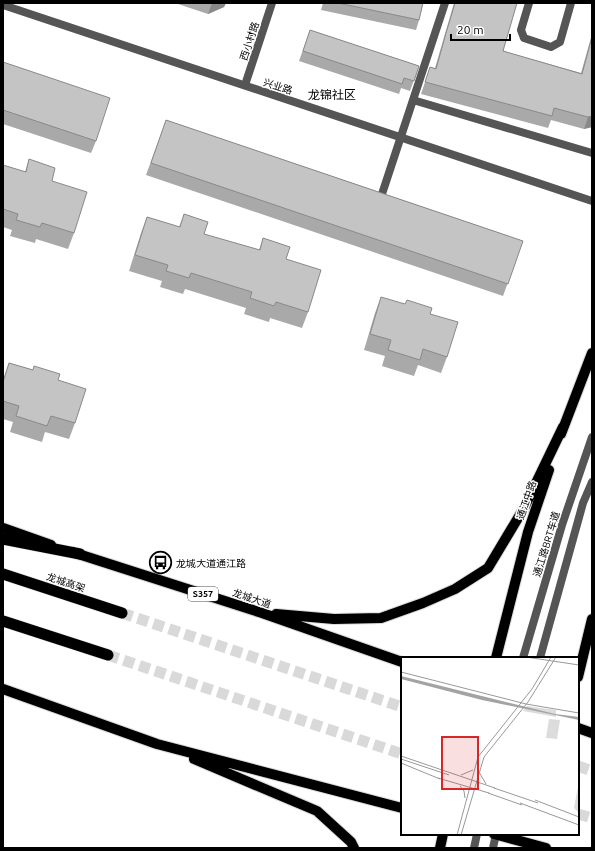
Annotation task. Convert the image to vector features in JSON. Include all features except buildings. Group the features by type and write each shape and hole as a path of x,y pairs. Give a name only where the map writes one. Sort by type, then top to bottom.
{"highway":[{"path":"3,539 80,554"},
{"name":"龙城高架","path":"3,574 122,613"},
{"path":"3,621 108,656"}],"main road":[{"name":"通江中路","path":"496,657 528,532 563,427 592,353"},
{"path":"262,613 334,619 381,618 423,603 455,589 488,568 524,508 563,427"},
{"name":"龙城大道","path":"3,528 262,613 401,662"},
{"path":"579,673 592,619"},
{"path":"3,689 157,744 318,810 351,842 354,848"},
{"path":"579,728 592,732"},
{"path":"157,744 401,808"},
{"path":"440,848 443,835"},
{"path":"500,835 527,841 546,848"}],"street":[{"name":"西小村路","path":"245,85 272,3"},
{"path":"380,200 445,3"},
{"path":"530,3 521,30 524,38 551,47 560,42 571,3"},
{"name":"兴业路","path":"3,5 592,201"},
{"path":"413,100 592,153"},
{"name":"通江路BRT车道","path":"523,657 562,525 592,437"},
{"path":"540,657 583,503 592,482"},
{"path":"474,848 477,835"},
{"path":"492,848 496,835"}],"tunnel":[{"path":"122,613 401,707"},
{"path":"108,655 401,754"},
{"path":"579,766 592,771"},
{"path":"579,814 592,818"}],"place":[{"name":"龙城大道通江路","path":"161,563"}],"district":[{"name":"龙锦社区","path":"332,95"}]}
